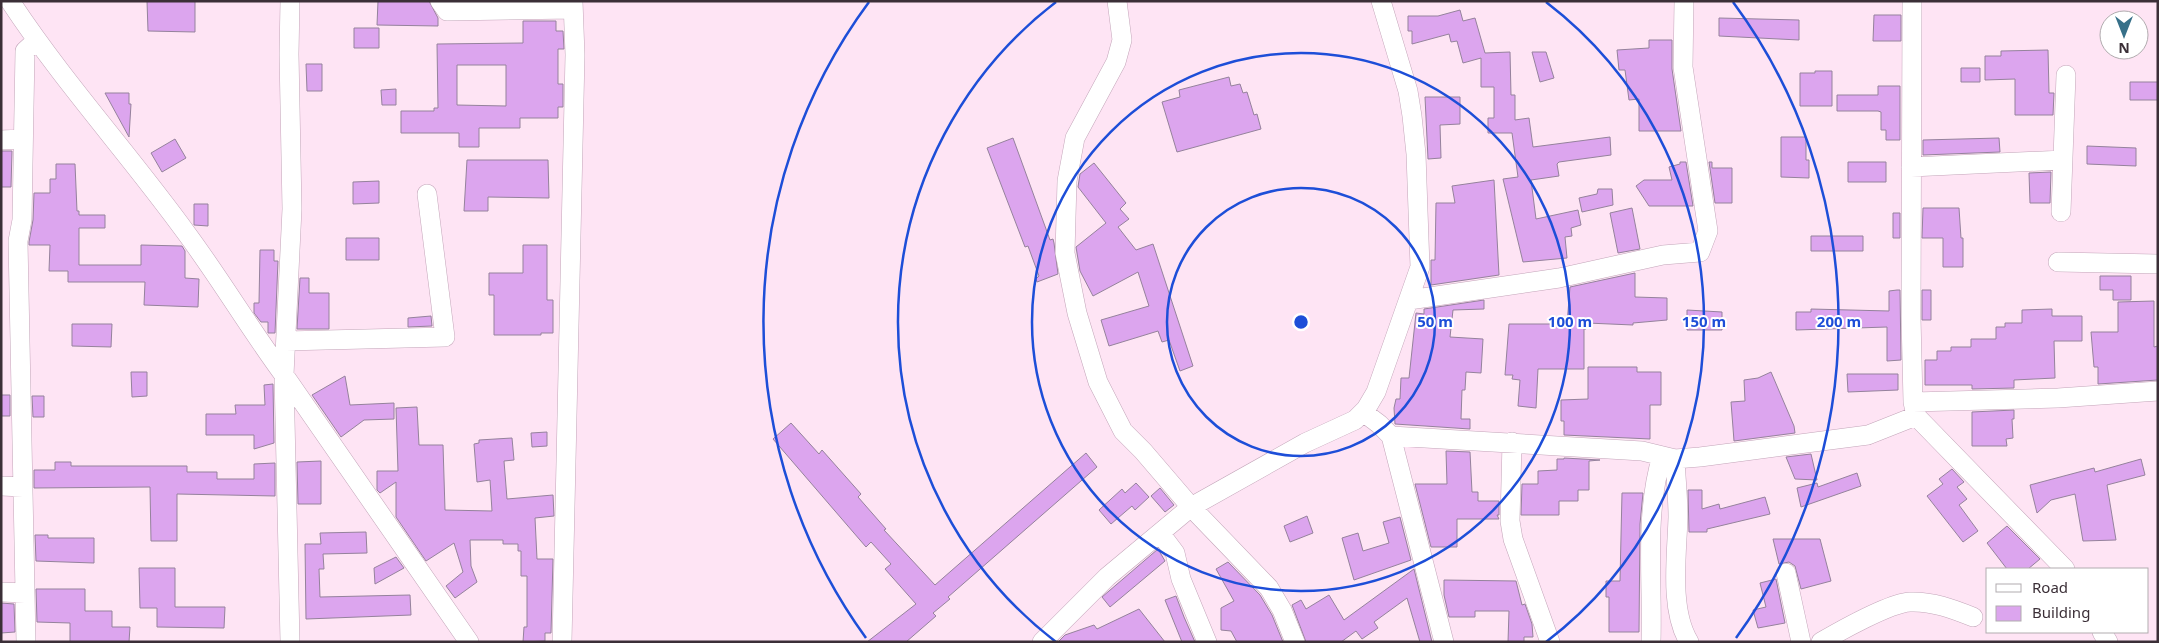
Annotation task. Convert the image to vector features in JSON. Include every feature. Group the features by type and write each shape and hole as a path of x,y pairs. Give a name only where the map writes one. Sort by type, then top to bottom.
{"street":[{"path":"10,1 36,41 187,234 255,336 469,642"},
{"path":"290,1 289,54 292,209 284,375 290,642"},
{"path":"440,1 446,12 573,5 575,55 562,642"},
{"path":"1117,1 1122,40 1116,62 1075,138 1067,181 1065,253 1077,312 1098,382 1123,431 1269,588 1282,610 1295,642"},
{"path":"1043,642 1108,578 1191,506 1305,443 1355,420 1363,412 1376,392 1420,267 1416,154 1408,91 1381,1"},
{"path":"1409,300 1559,278 1663,255 1700,252 1708,231 1683,67 1684,1"},
{"path":"1912,1 1911,167 1915,409 2064,568"},
{"path":"26,642 22,487 10,342 10,241 22,220 25,50 36,41"},
{"path":"2061,212 2066,75"},
{"path":"1,140 22,139"},
{"path":"1911,167 2064,160"},
{"path":"286,341 445,337 427,194"},
{"path":"2058,262 2158,264"},
{"path":"1392,436 1642,451 1668,458 1868,435 1915,409 2158,391"},
{"path":"1363,412 1392,436 1444,642"},
{"path":"1512,442 1510,521 1513,539 1550,642"},
{"path":"1650,642 1651,530 1656,476 1668,458"},
{"path":"1668,458 1678,510 1676,607 1680,624 1688,642"},
{"path":"1,486 22,487"},
{"path":"1160,533 1175,553 1182,579 1207,642"},
{"path":"1786,573 1801,642"},
{"path":"1,592 25,593"},
{"path":"1821,642 1875,614 1908,602 1943,606 1974,616"}],"building":[{"path":"147,1 195,1 195,32 148,31"},
{"path":"378,1 429,1 438,18 438,26 377,25"},
{"path":"1460,10 1463,21 1475,18 1485,53 1510,52 1511,95 1515,95 1515,120 1529,118 1533,147 1610,137 1611,155 1559,162 1557,164 1559,176 1531,180 1536,219 1578,210 1581,225 1571,228 1572,236 1565,237 1567,258 1523,262 1503,179 1518,177 1512,133 1488,133 1488,118 1494,118 1494,87 1481,87 1481,58 1463,63 1457,41 1451,42 1449,34 1412,44 1412,31 1408,31 1408,16 1438,16"},
{"path":"1874,15 1901,15 1901,41 1873,41"},
{"path":"1719,18 1799,20 1799,40 1719,36"},
{"path":"523,21 556,21 556,31 563,31 564,49 558,49 558,84 563,84 563,107 558,107 558,118 520,118 520,128 479,128 479,147 459,147 459,133 401,133 401,111 434,111 434,108 438,108 437,44 523,43","holes":["457,65 506,65 506,106 457,105"]},
{"path":"354,28 379,28 379,48 354,48"},
{"path":"1649,40 1672,40 1672,69 1681,131 1639,131 1639,99 1629,100 1625,70 1619,70 1617,50 1649,48"},
{"path":"2048,50 2049,93 2054,93 2053,115 2015,115 2015,79 1985,80 1985,56 2001,56 2001,51"},
{"path":"1532,52 1546,52 1554,78 1540,82"},
{"path":"306,64 322,64 322,91 307,91"},
{"path":"1961,68 1980,68 1980,82 1961,82"},
{"path":"1815,71 1832,71 1832,106 1800,106 1800,73 1815,73"},
{"path":"1229,77 1231,86 1240,84 1243,93 1247,92 1254,115 1257,114 1261,129 1177,152 1162,102 1180,97 1179,90"},
{"path":"2130,82 2158,82 2158,100 2130,100"},
{"path":"1878,86 1900,86 1900,140 1886,140 1886,130 1881,130 1881,112 1837,111 1837,95 1878,95"},
{"path":"396,89 396,105 382,105 381,90"},
{"path":"105,93 129,93 129,104 131,104 129,137"},
{"path":"1425,97 1460,97 1460,124 1440,125 1441,158 1428,159"},
{"path":"1781,137 1806,137 1806,160 1809,160 1809,178 1781,177"},
{"path":"1013,138 1050,240 1053,239 1054,243 1058,274 1037,282 1036,279 1039,276 1028,246 1025,247 987,148"},
{"path":"1999,138 2000,152 1923,155 1923,140"},
{"path":"175,139 186,158 162,172 151,153"},
{"path":"2087,146 2136,148 2136,166 2087,164"},
{"path":"1,151 12,151 11,187 1,187"},
{"path":"467,160 548,160 549,198 488,197 488,211 464,211"},
{"path":"1680,162 1686,162 1693,206 1649,206 1636,186 1644,180 1672,180 1669,167 1680,164"},
{"path":"1709,162 1712,162 1712,168 1732,168 1732,203 1715,203"},
{"path":"1848,162 1886,162 1886,182 1848,182"},
{"path":"1094,163 1126,203 1120,209 1129,219 1118,227 1136,250 1153,244 1193,366 1180,371 1169,340 1162,342 1158,331 1109,346 1101,320 1149,306 1138,272 1093,296 1080,271 1076,247 1106,223 1078,187 1080,174"},
{"path":"56,164 75,164 77,211 79,211 79,215 105,215 105,228 79,228 79,265 141,265 141,245 182,246 185,251 185,278 199,279 198,307 144,305 145,282 68,282 68,271 49,271 50,245 29,245 29,242 33,220 34,193 50,193 50,179 56,179"},
{"path":"2051,172 2050,203 2030,203 2029,173"},
{"path":"1494,180 1499,275 1431,285 1431,260 1435,260 1436,203 1455,203 1452,186"},
{"path":"379,181 379,203 353,204 353,182"},
{"path":"1598,189 1612,189 1613,205 1582,212 1579,198 1597,194"},
{"path":"194,204 208,204 208,226 194,225"},
{"path":"1632,208 1640,249 1618,253 1610,213"},
{"path":"1923,208 1959,208 1961,238 1963,238 1963,267 1943,267 1943,238 1922,238"},
{"path":"1893,213 1900,213 1900,238 1893,238"},
{"path":"1811,236 1863,236 1863,251 1811,251"},
{"path":"346,238 379,238 379,260 346,260"},
{"path":"523,245 547,245 547,300 553,300 553,333 541,333 541,335 494,335 494,295 489,295 489,273 523,273"},
{"path":"260,250 274,250 274,261 278,261 275,333 268,333 268,322 261,322 254,313 254,303 259,303"},
{"path":"1635,273 1635,297 1667,298 1667,320 1633,323 1633,325 1587,323 1586,329 1584,329 1584,369 1538,369 1536,408 1518,406 1520,380 1512,379 1513,375 1505,375 1509,324 1567,324 1570,287"},
{"path":"2100,276 2131,276 2131,300 2113,300 2113,290 2100,290"},
{"path":"300,278 309,278 309,293 329,293 329,329 297,329"},
{"path":"1900,290 1901,360 1887,361 1887,327 1796,330 1796,312 1811,312 1811,309 1889,311 1889,291"},
{"path":"1922,290 1931,290 1931,320 1922,320"},
{"path":"1484,300 1484,309 1453,310 1450,337 1483,339 1481,373 1466,372 1465,390 1462,390 1461,419 1470,419 1470,429 1395,424 1394,408 1396,399 1400,399 1401,378 1409,378 1416,313 1424,314 1424,309"},
{"path":"2154,301 2154,347 2158,346 2158,380 2098,384 2098,367 2094,367 2091,332 2118,332 2118,302"},
{"path":"2052,309 2052,316 2082,316 2082,341 2054,341 2055,378 2014,380 2014,388 1972,389 1972,385 1925,385 1925,360 1937,360 1937,351 1951,351 1951,347 1971,347 1971,339 1996,339 1996,327 2005,327 2005,323 2022,323 2022,310"},
{"path":"1687,310 1722,312 1722,330 1687,330"},
{"path":"431,316 432,326 408,327 408,318"},
{"path":"72,324 112,324 111,347 72,346"},
{"path":"1588,367 1637,367 1637,372 1661,372 1661,405 1650,405 1650,439 1564,435 1564,421 1561,421 1561,400 1588,399"},
{"path":"131,372 147,372 147,396 132,397"},
{"path":"1771,372 1794,426 1795,433 1734,441 1731,402 1745,401 1744,380 1758,378"},
{"path":"1847,374 1898,374 1898,390 1848,392"},
{"path":"345,376 350,405 394,403 394,419 364,420 341,437 312,395"},
{"path":"273,384 274,443 254,449 254,435 206,435 206,414 236,414 235,405 265,405 264,385"},
{"path":"1,395 10,395 10,416 1,416"},
{"path":"32,396 44,396 44,417 33,417"},
{"path":"417,407 419,445 443,445 445,510 492,511 490,480 477,482 474,444 479,443 479,440 512,438 514,460 504,461 507,499 553,495 554,516 535,518 537,559 553,559 551,633 545,633 545,641 523,642 524,627 527,627 527,576 521,576 521,551 518,551 518,544 503,544 503,540 470,540 471,566 477,582 455,598 446,586 463,572 454,543 426,561 396,517 396,482 380,493 377,490 377,471 398,471 396,408"},
{"path":"2014,410 2014,419 2012,419 2013,438 2006,439 2007,446 1972,446 1972,412"},
{"path":"791,423 819,454 822,450 861,494 858,497 886,529 884,530 935,585 1086,453 1097,467 948,597 950,599 933,613 936,616 906,642 867,642 916,604 885,569 891,564 871,542 866,547 773,439"},
{"path":"547,432 547,446 532,447 531,433"},
{"path":"1446,451 1470,452 1472,492 1478,492 1478,501 1499,501 1499,515 1497,515 1499,519 1457,519 1457,547 1431,547 1415,484 1447,484"},
{"path":"1811,454 1817,480 1795,479 1786,457"},
{"path":"1557,459 1600,460 1589,461 1589,490 1578,490 1578,501 1559,501 1559,515 1521,515 1522,484 1538,484 1538,471 1557,470"},
{"path":"2141,459 2145,475 2107,485 2116,540 2083,541 2075,494 2051,500 2037,513 2030,485 2094,468 2095,472"},
{"path":"321,461 321,504 298,504 297,462"},
{"path":"55,462 71,462 71,466 187,466 187,472 217,472 217,479 254,479 254,464 275,463 275,496 177,494 177,541 151,541 150,487 34,488 34,470 55,470"},
{"path":"1952,469 1964,482 1957,487 1967,499 1959,505 1978,531 1963,542 1927,496 1943,484 1939,479"},
{"path":"1857,473 1861,486 1801,507 1797,488 1817,483 1818,487"},
{"path":"1136,483 1149,497 1135,510 1132,506 1111,524 1099,510 1122,489 1125,493"},
{"path":"1160,488 1174,505 1165,512 1151,496"},
{"path":"1688,490 1702,490 1702,509 1719,504 1720,509 1765,497 1770,514 1707,529 1707,532 1689,532"},
{"path":"1622,493 1643,493 1640,524 1639,632 1609,632 1609,597 1606,597 1606,581 1620,581"},
{"path":"1307,516 1313,533 1290,542 1284,526"},
{"path":"1400,517 1411,560 1354,580 1342,538 1358,533 1363,551 1389,543 1383,522"},
{"path":"2007,526 2040,559 2029,568 2006,568 1987,543"},
{"path":"366,532 367,553 323,554 324,569 319,569 320,597 410,595 411,615 306,619 305,544 321,544 320,533"},
{"path":"35,535 48,535 48,538 94,538 94,563 36,561"},
{"path":"1773,539 1820,539 1831,581 1801,589 1795,566 1789,562 1779,564"},
{"path":"1158,549 1165,561 1110,607 1102,597"},
{"path":"396,557 404,568 375,584 374,568"},
{"path":"1228,562 1260,595 1272,615 1283,642 1237,642 1231,631 1221,630 1221,608 1234,601 1216,569"},
{"path":"139,568 175,568 175,607 225,607 224,628 157,627 157,608 140,608"},
{"path":"1414,569 1432,642 1420,642 1407,598 1374,622 1378,628 1362,639 1356,631 1341,642 1306,642 1292,605 1301,600 1306,609 1329,595 1344,620"},
{"path":"1776,579 1785,623 1758,628 1753,610 1766,607 1760,583"},
{"path":"1444,580 1516,581 1522,605 1525,604 1532,624 1533,637 1524,637 1524,642 1508,642 1509,611 1475,611 1475,617 1449,617 1444,595"},
{"path":"36,589 85,589 85,611 112,611 112,627 130,627 129,642 70,642 70,623 37,622"},
{"path":"1176,596 1195,642 1182,642 1165,600"},
{"path":"1,603 14,604 15,632 1,633"},
{"path":"1139,609 1165,642 1058,642 1065,635 1094,625 1097,629"}]}
